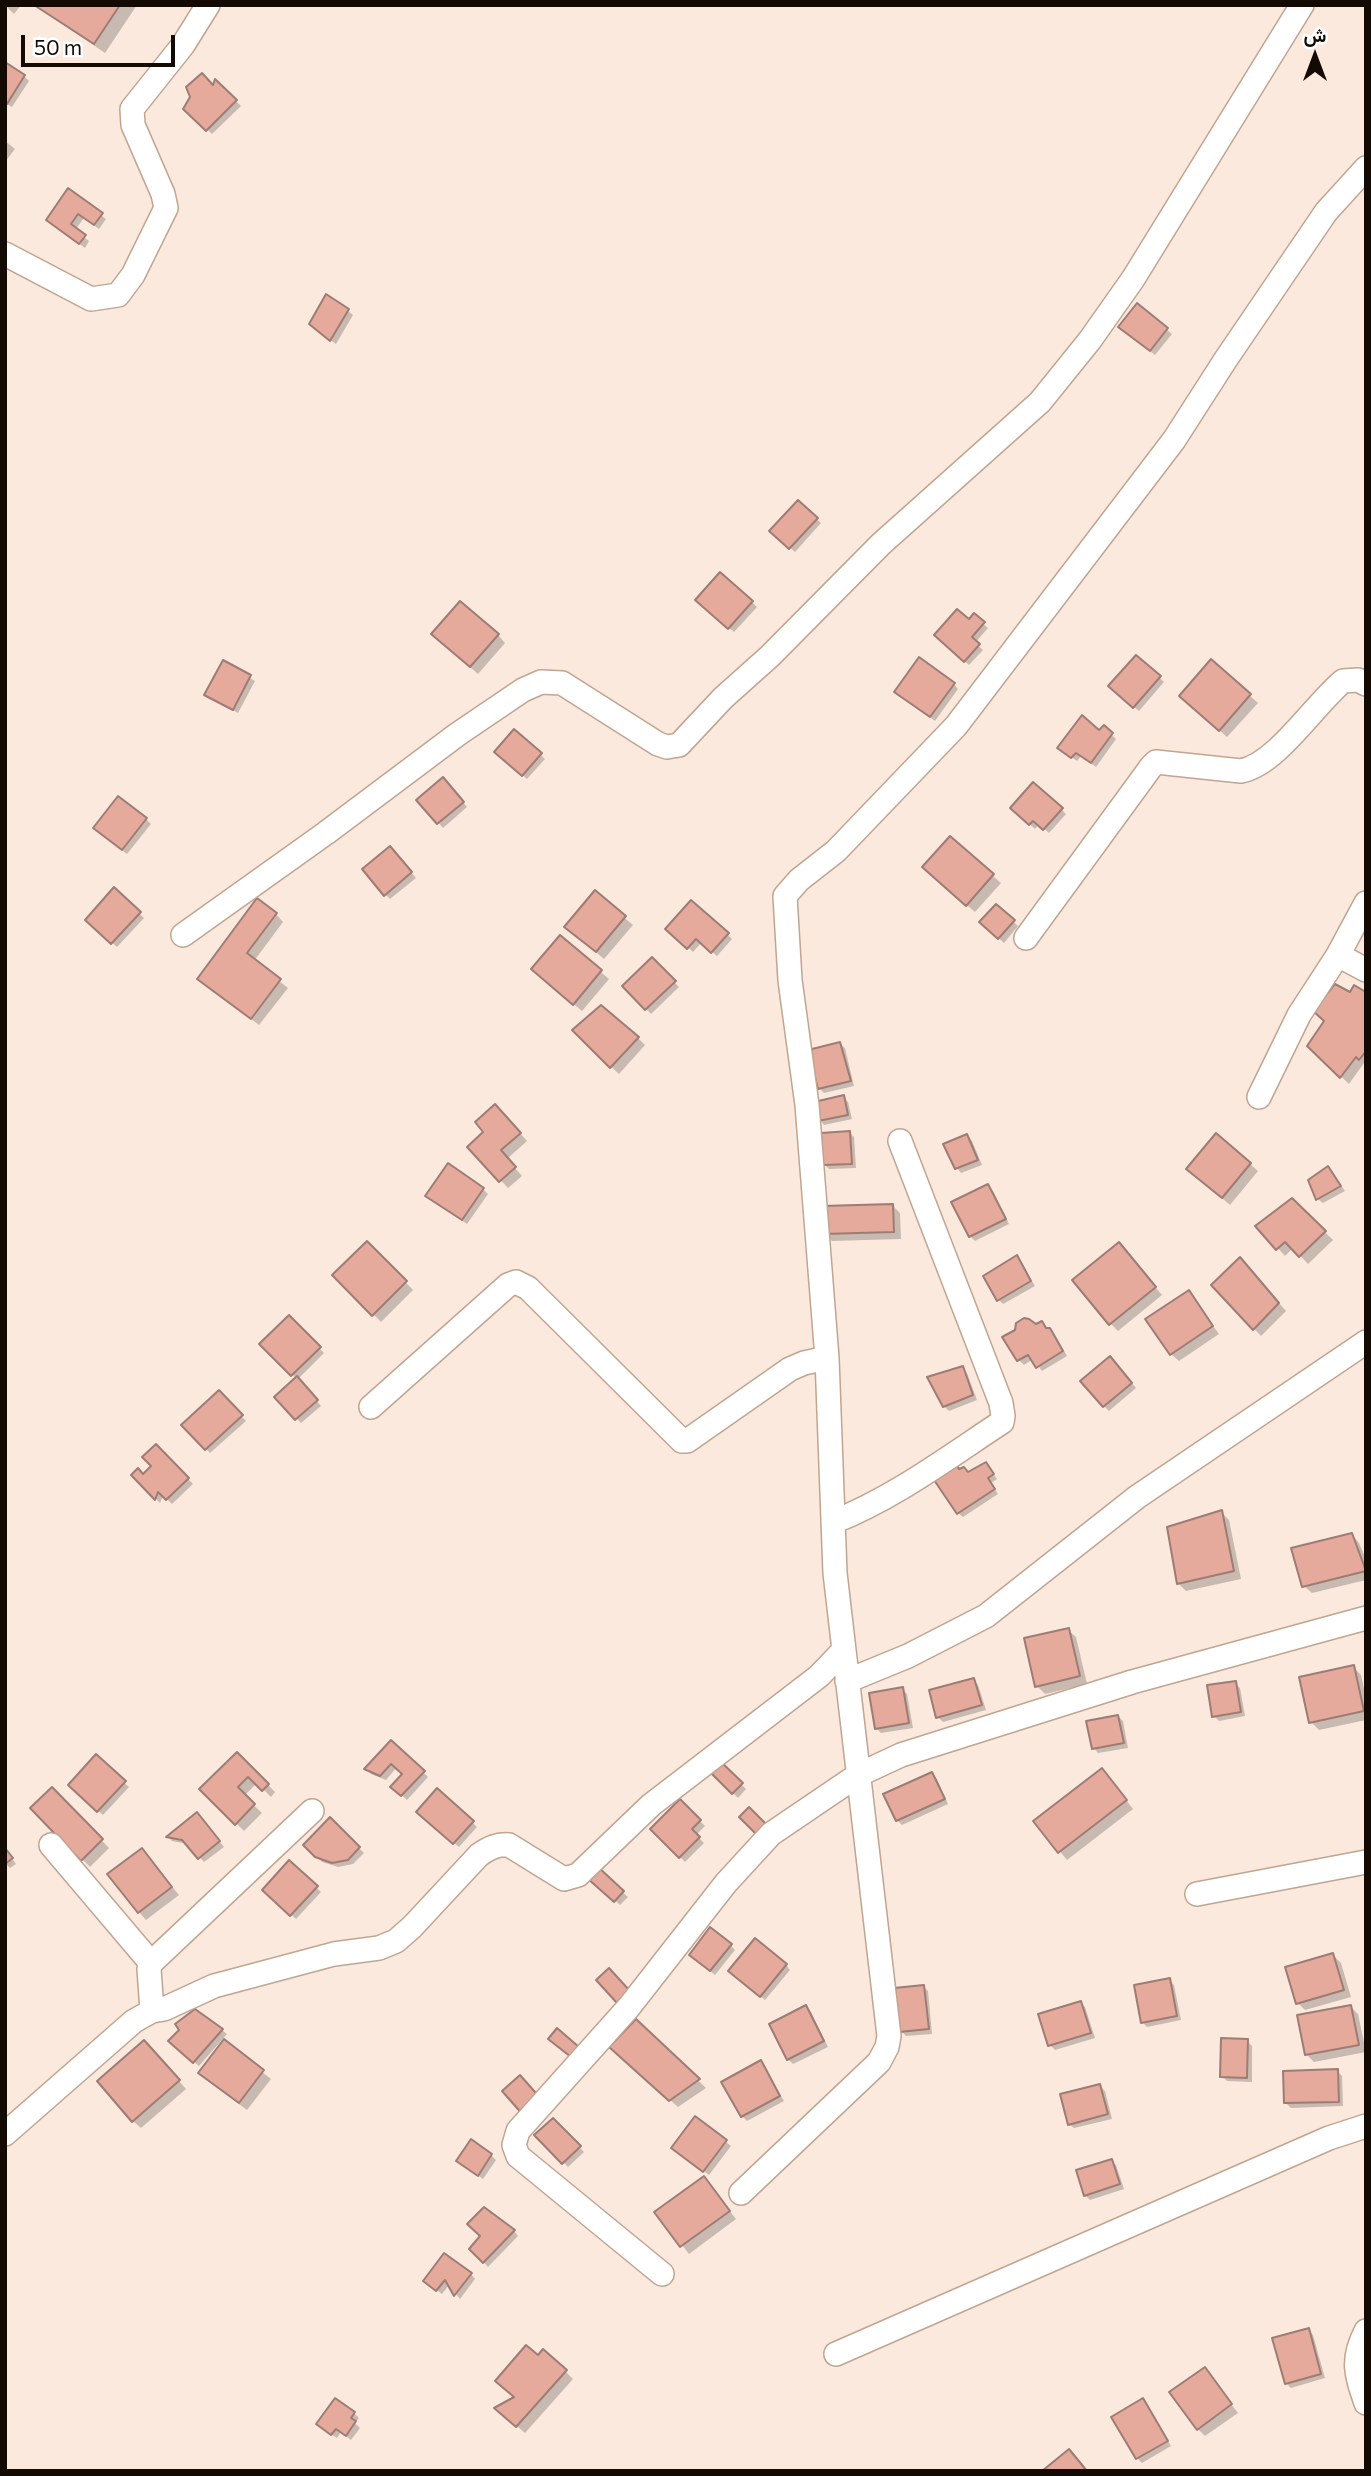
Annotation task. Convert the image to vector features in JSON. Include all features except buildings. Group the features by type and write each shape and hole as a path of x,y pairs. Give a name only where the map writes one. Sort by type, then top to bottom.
{"street":[{"path":"5,254 91,299 118,295 133,275 166,208 163,194 133,125 132,109 183,45 208,5"},
{"path":"183,935 458,734 523,690 541,682 562,683 658,744 667,747 679,745 723,698 770,656 881,544 1040,402 1090,340 1133,279 1302,5"},
{"path":"741,2193 879,2062 887,2047 888,2024 835,1573 827,1358 807,1105 790,980 785,896 799,880 835,851 956,726 1174,440 1326,212 1366,167"},
{"path":"1026,938 1156,762 1250,770 1285,741 1343,681 1358,680 1366,684"},
{"path":"1259,1097 1299,1015 1338,955 1366,903"},
{"path":"1338,955 1366,970"},
{"path":"833,1522 860,1511 923,1475 1002,1422 1001,1403 900,1141"},
{"path":"371,1407 508,1285 516,1282 528,1287 682,1441 687,1441 790,1369 827,1358"},
{"path":"847,1681 908,1656 986,1616 1020,1592 1050,1563 1137,1497 1366,1342"},
{"path":"662,2274 518,2156 514,2139 518,2131 629,2007 726,1883 771,1834 858,1775 901,1755 1132,1682 1366,1618"},
{"path":"5,2134 134,2021 214,1986 334,1954 379,1948 396,1941 479,1854 500,1844 509,1845 564,1879 578,1875 651,1805 811,1683 843,1651"},
{"path":"152,2011 149,1969 151,1964 312,1811"},
{"path":"51,1845 151,1964"},
{"path":"1197,1894 1366,1862"},
{"path":"836,2354 1329,2138 1366,2126"},
{"path":"1366,2331 1358,2347 1355,2371 1366,2403"}]}
